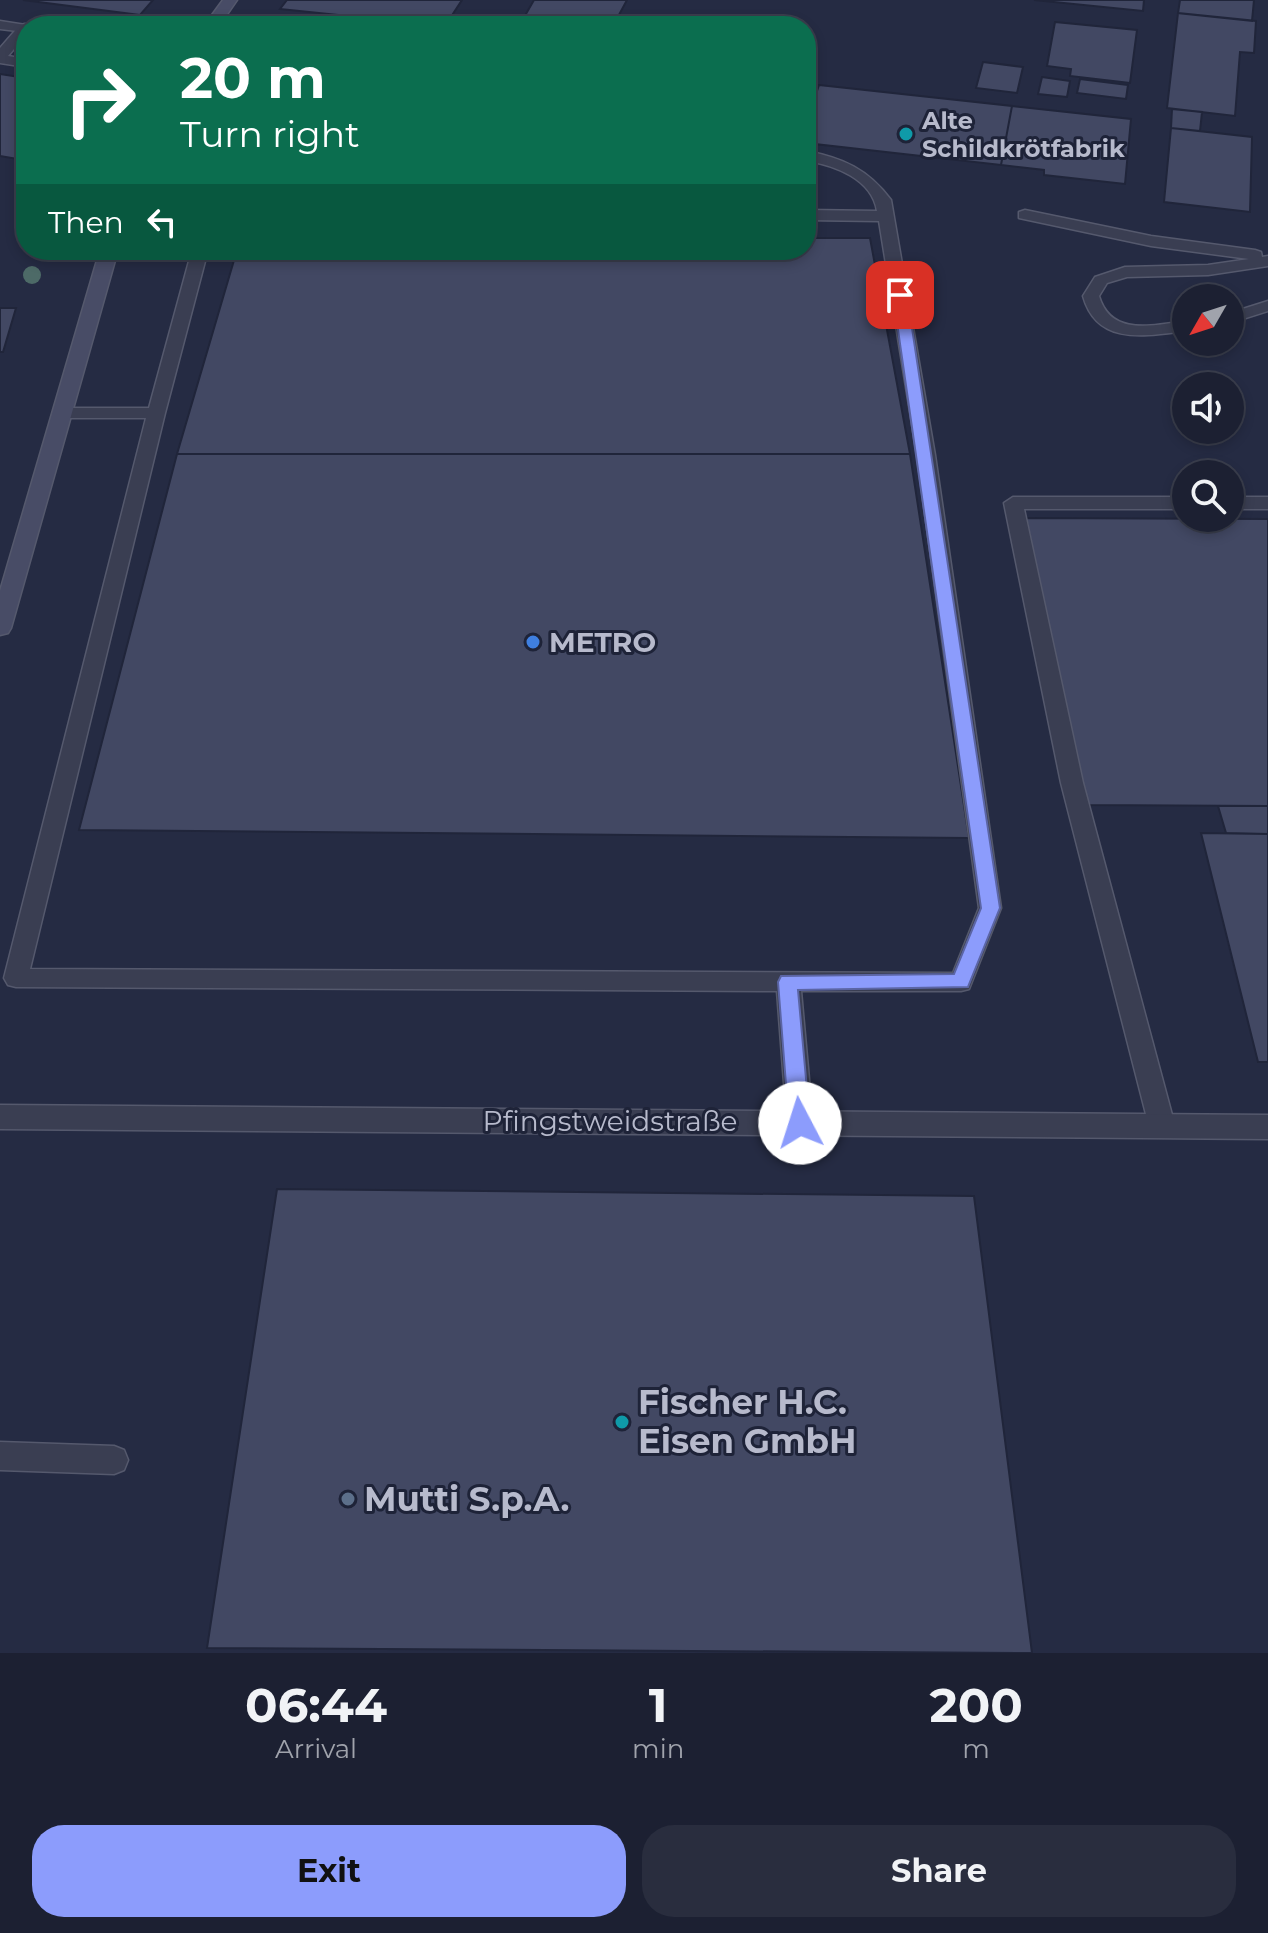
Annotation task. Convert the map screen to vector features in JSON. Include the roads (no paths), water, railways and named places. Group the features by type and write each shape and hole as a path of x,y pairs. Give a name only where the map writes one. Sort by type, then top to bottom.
{"main road":[{"path":"0,628 106,260"}],"street":[{"name":"Pfingstweidstraße","path":"0,1117 1268,1127"}],"lane":[{"path":"0,58 16,40"},
{"path":"197,260 156,413 16,978 961,982 990,908 926,455 886,216 883,200 867,179 849,166 816,158"},
{"path":"816,215 886,216"},
{"path":"1025,215 1151,241 1268,259"},
{"path":"1172,327 1137,330 1115,326 1098,315 1091,296 1101,280 1125,272 1208,270 1268,259"},
{"path":"1244,314 1268,306"},
{"path":"62,413 156,413"},
{"path":"1162,1126 1072,783 1013,503 1172,503"},
{"path":"1244,503 1268,503"},
{"path":"788,982 800,1123"},
{"path":"0,1456 114,1460"}],"place":[{"name":"Alte Schildkrötfabrik","path":"906,134"},
{"name":"METRO","path":"533,642"},
{"name":"Fischer H.C. Eisen GmbH","path":"622,1422"},
{"name":"Mutti S.p.A.","path":"348,1499"}]}
